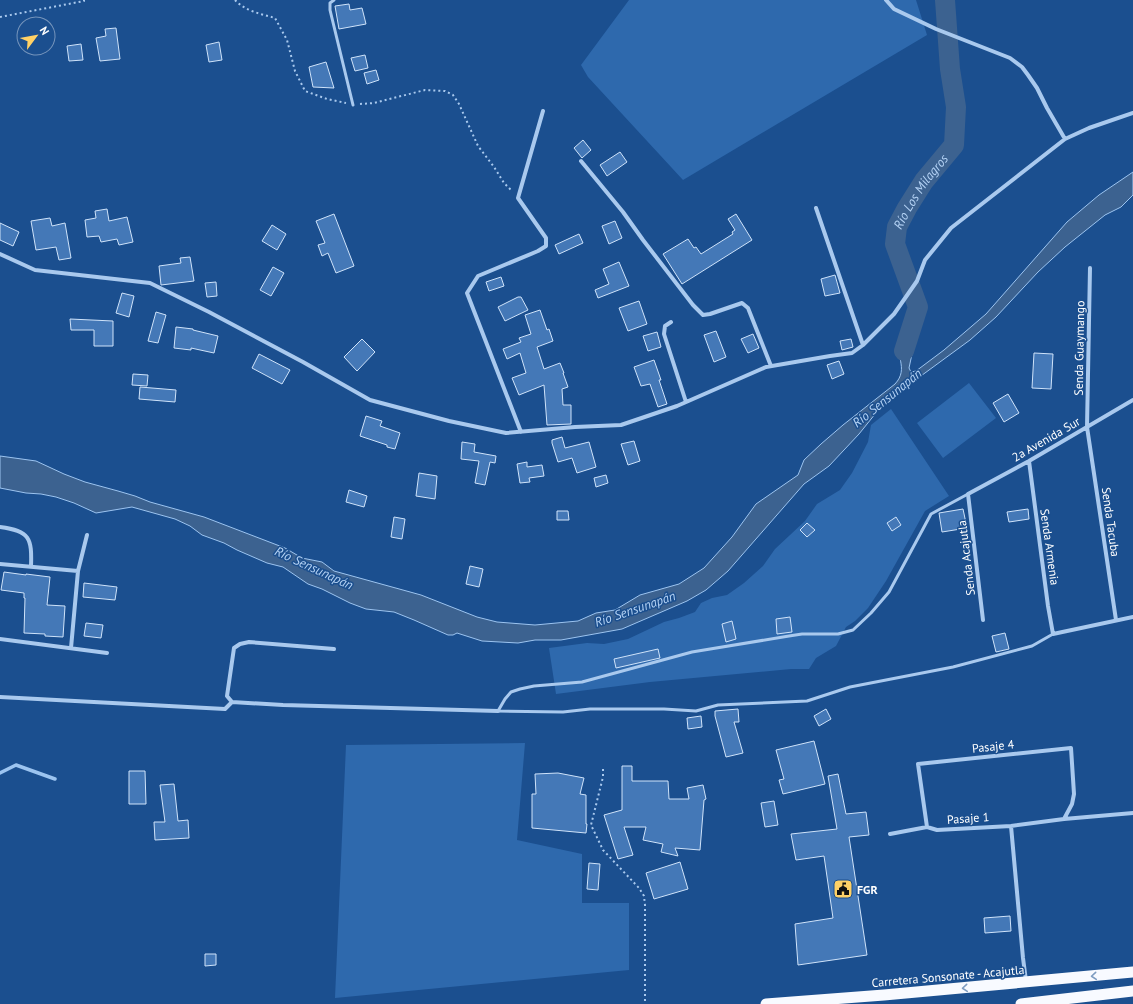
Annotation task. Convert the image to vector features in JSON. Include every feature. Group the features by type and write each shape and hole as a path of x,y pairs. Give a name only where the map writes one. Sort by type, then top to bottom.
{"highway":[{"name":"Carretera Sonsonate - Acajutla","path":"766,1004 1133,972"},
{"path":"1021,1004 1133,991"}],"street":[{"path":"886,0 894,9 936,29 1010,58 1022,67 1036,88 1065,139"},
{"path":"521,432 467,293 478,276 538,251 546,246 546,238 518,198 543,111"},
{"path":"0,254 35,270 150,283 297,358 370,400 449,421 506,433 621,425 686,402 766,367 852,353 863,346 894,314 917,281 925,260 951,228 1065,139 1089,128 1133,113"},
{"path":"581,161 623,212 642,240 693,305 703,315 742,303 748,308 771,366"},
{"path":"816,208 863,346"},
{"name":"Senda Guaymango","path":"1087,427 1090,268"},
{"path":"671,322 665,326 664,334 686,402"},
{"name":"2a Avenida Sur","path":"968,494 1133,400"},
{"name":"Senda Tacuba","path":"1087,427 1116,620"},
{"name":"Senda Armenia","path":"1028,461 1053,634"},
{"name":"Senda Acajutla","path":"968,494 983,620"},
{"path":"0,527 23,533 26,536 30,545 31,567"},
{"path":"71,648 78,571 87,536"},
{"path":"0,564 78,571"},
{"path":"1053,634 1133,617"},
{"path":"0,639 107,653"},
{"path":"334,649 249,642 240,644 234,648 227,696 232,702 498,711"},
{"path":"0,697 225,709 232,702"},
{"name":"Pasaje 4","path":"927,827 918,764 1071,748 1074,794 1072,804 1064,819"},
{"name":"Pasaje 1","path":"890,834 927,827 937,830 1011,826 1064,819 1133,814"},
{"path":"1011,826 1026,982"}],"lane":[{"path":"334,0 330,3 330,10 353,105"},
{"path":"968,494 931,514 889,592 871,613 853,630 838,634 796,635 692,652 582,682 534,686 511,692 498,711 563,712 590,709 664,709 696,711 718,705 807,701 850,688 953,667 1032,646 1053,634"}],"path":[{"path":"0,17 84,0"},
{"path":"235,0 240,5 275,18 287,40 295,71 305,91 327,99 353,105 374,103 425,90 445,91 453,95 460,104 478,146 504,183 518,198"},
{"path":"603,769 604,777 591,825 603,850 639,888 644,896 645,1004"}],"shaded area":[{"path":"629,0 916,0 927,35 683,180 588,77 581,65"},
{"path":"969,383 996,418 943,458 917,423"},
{"path":"891,409 949,496 925,511 886,581 868,608 855,621 846,627 836,646 816,658 809,669 791,669 650,682 556,694 549,648 587,643 604,644 628,639 664,622 695,612 701,603 712,598 727,595 744,583 763,566 775,549 805,521 817,504 840,490 852,473 868,442 871,425"},
{"path":"525,743 517,840 582,854 582,903 629,903 629,970 335,998 346,745"}],"water":[{"name":"Río Sensunapán","path":"1133,172 1133,195 1121,207 1105,215 1065,247 1038,272 996,317 970,340 884,403 859,434 829,466 804,484 728,571 706,590 687,601 622,629 561,640 535,640 518,643 482,641 457,633 448,635 394,612 366,609 350,603 322,589 308,584 283,567 267,563 224,543 202,535 190,526 175,519 132,507 96,513 56,497 0,488 0,456 36,461 85,482 204,517 285,548 302,558 322,562 334,571 421,595 477,617 497,622 535,625 578,621 596,613 615,610 640,595 679,584 704,568 732,537 756,504 798,475 804,460 821,444 895,384 901,372 899,345 902,337 912,324 912,354 909,368 911,372 916,371 944,350 986,314 1067,222 1099,195"}],"building":[{"path":"349,4 350,10 362,8 366,24 339,29 335,6"},
{"path":"116,28 120,59 100,61 96,38 106,36 105,29"},
{"path":"219,42 222,60 209,62 206,45"},
{"path":"81,44 83,60 69,61 67,46"},
{"path":"365,55 368,68 355,71 351,58"},
{"path":"326,62 334,88 313,87 309,67"},
{"path":"376,70 379,80 367,84 364,73"},
{"path":"583,140 591,150 582,158 574,148"},
{"path":"620,152 627,162 607,176 600,165"},
{"path":"107,209 109,221 127,217 133,242 119,245 117,239 101,242 99,236 87,237 85,220 96,218 95,211"},
{"path":"334,214 354,266 336,273 328,253 322,256 318,245 325,243 316,221"},
{"path":"736,214 752,240 682,284 663,254 688,239 694,248 696,247 701,254 733,234 732,232 735,230 728,219"},
{"path":"50,218 52,226 65,223 71,258 59,260 56,247 36,250 31,221"},
{"path":"615,221 622,238 609,244 602,226"},
{"path":"0,223 19,232 13,246 0,240"},
{"path":"272,225 286,234 277,250 262,241"},
{"path":"579,234 583,243 559,254 555,245"},
{"path":"190,257 194,281 161,285 159,266 181,263 180,258"},
{"path":"619,262 629,286 598,298 595,290 609,284 603,269"},
{"path":"273,267 284,273 271,296 260,290"},
{"path":"835,275 840,293 825,296 821,279"},
{"path":"501,277 504,286 489,291 486,282"},
{"path":"216,282 217,296 207,297 205,283"},
{"path":"122,293 134,296 129,317 116,313"},
{"path":"521,297 528,310 505,321 498,307"},
{"path":"639,301 647,324 628,331 619,308"},
{"path":"540,310 547,330 549,329 553,341 537,347 544,369 560,363 568,387 562,389 563,405 571,405 571,424 547,425 544,385 519,395 512,378 526,373 520,353 507,359 503,349 521,342 519,338 531,334 525,315"},
{"path":"156,312 166,315 158,343 148,341"},
{"path":"70,319 113,321 113,346 94,346 94,330 71,330"},
{"path":"176,327 193,329 218,336 214,353 191,348 191,350 174,348"},
{"path":"716,331 726,357 714,362 704,335"},
{"path":"657,332 661,347 648,351 643,336"},
{"path":"753,334 759,348 748,353 741,339"},
{"path":"362,339 375,352 357,371 344,357"},
{"path":"851,339 853,347 842,350 840,341"},
{"path":"1034,353 1053,354 1051,389 1032,388"},
{"path":"259,354 290,370 282,384 252,368"},
{"path":"654,360 667,404 658,407 650,384 641,386 634,367"},
{"path":"839,361 844,374 832,379 827,365"},
{"path":"133,374 148,375 147,386 132,385"},
{"path":"140,387 176,390 175,402 139,399"},
{"path":"1008,394 1019,413 1004,422 993,403"},
{"path":"366,416 382,421 380,426 400,433 395,449 360,436"},
{"path":"562,437 565,448 589,442 596,467 577,473 572,458 558,462 552,440"},
{"path":"634,441 640,461 628,465 621,444"},
{"path":"462,442 475,444 474,452 496,456 495,463 490,462 485,485 475,483 479,461 461,459"},
{"path":"527,462 527,467 542,465 544,476 529,478 530,482 520,483 517,464"},
{"path":"419,473 437,476 435,499 416,496"},
{"path":"606,475 608,483 596,487 594,478"},
{"path":"349,490 367,496 364,507 346,502"},
{"path":"963,509 967,528 942,532 939,513"},
{"path":"1028,509 1029,519 1009,522 1007,512"},
{"path":"557,511 568,511 569,520 557,520"},
{"path":"394,517 405,519 402,539 391,537"},
{"path":"896,517 901,525 892,531 887,523"},
{"path":"807,523 815,530 807,537 800,530"},
{"path":"470,566 483,569 479,587 466,584"},
{"path":"4,572 50,577 47,605 65,606 63,637 24,633 24,593 1,590"},
{"path":"84,583 117,587 115,600 83,597"},
{"path":"790,617 792,632 777,634 776,619"},
{"path":"732,621 736,639 726,642 722,624"},
{"path":"86,623 103,625 101,638 84,636"},
{"path":"1005,633 1009,649 996,652 992,636"},
{"path":"658,649 660,658 616,668 614,659"},
{"path":"738,709 739,722 734,722 743,753 726,757 715,711"},
{"path":"826,709 831,719 819,726 814,716"},
{"path":"701,716 702,727 688,729 687,718"},
{"path":"814,741 825,784 783,794 779,780 784,779 776,750"},
{"path":"622,766 632,766 632,781 668,781 669,799 689,799 687,788 703,785 706,799 704,800 700,850 675,848 678,856 661,852 663,844 643,840 646,827 624,827 633,855 618,859 604,815 622,810"},
{"path":"129,771 145,771 146,804 129,804"},
{"path":"558,773 584,778 580,794 586,795 586,833 532,828 532,794 536,794 535,774"},
{"name":"FGR","path":"838,774 846,814 866,812 869,835 849,837 867,955 798,965 795,924 833,918 824,856 796,860 791,834 837,829 828,776"},
{"path":"174,784 178,821 188,820 189,838 155,840 154,822 165,822 160,785"},
{"path":"774,801 778,825 765,827 761,803"},
{"path":"680,862 688,889 654,899 646,873"},
{"path":"589,863 600,864 598,890 587,889"},
{"path":"1010,916 1011,931 985,933 984,918"},
{"path":"205,954 216,954 216,965 205,966"}],"waterway":[{"name":"Río Los Milagros","path":"904,351 918,307 895,244 897,227 924,181 954,145 956,107 950,69 945,0"},
{"path":"0,773 16,765 55,779"}],"place":[{"name":"FGR","path":"843,889"}]}
